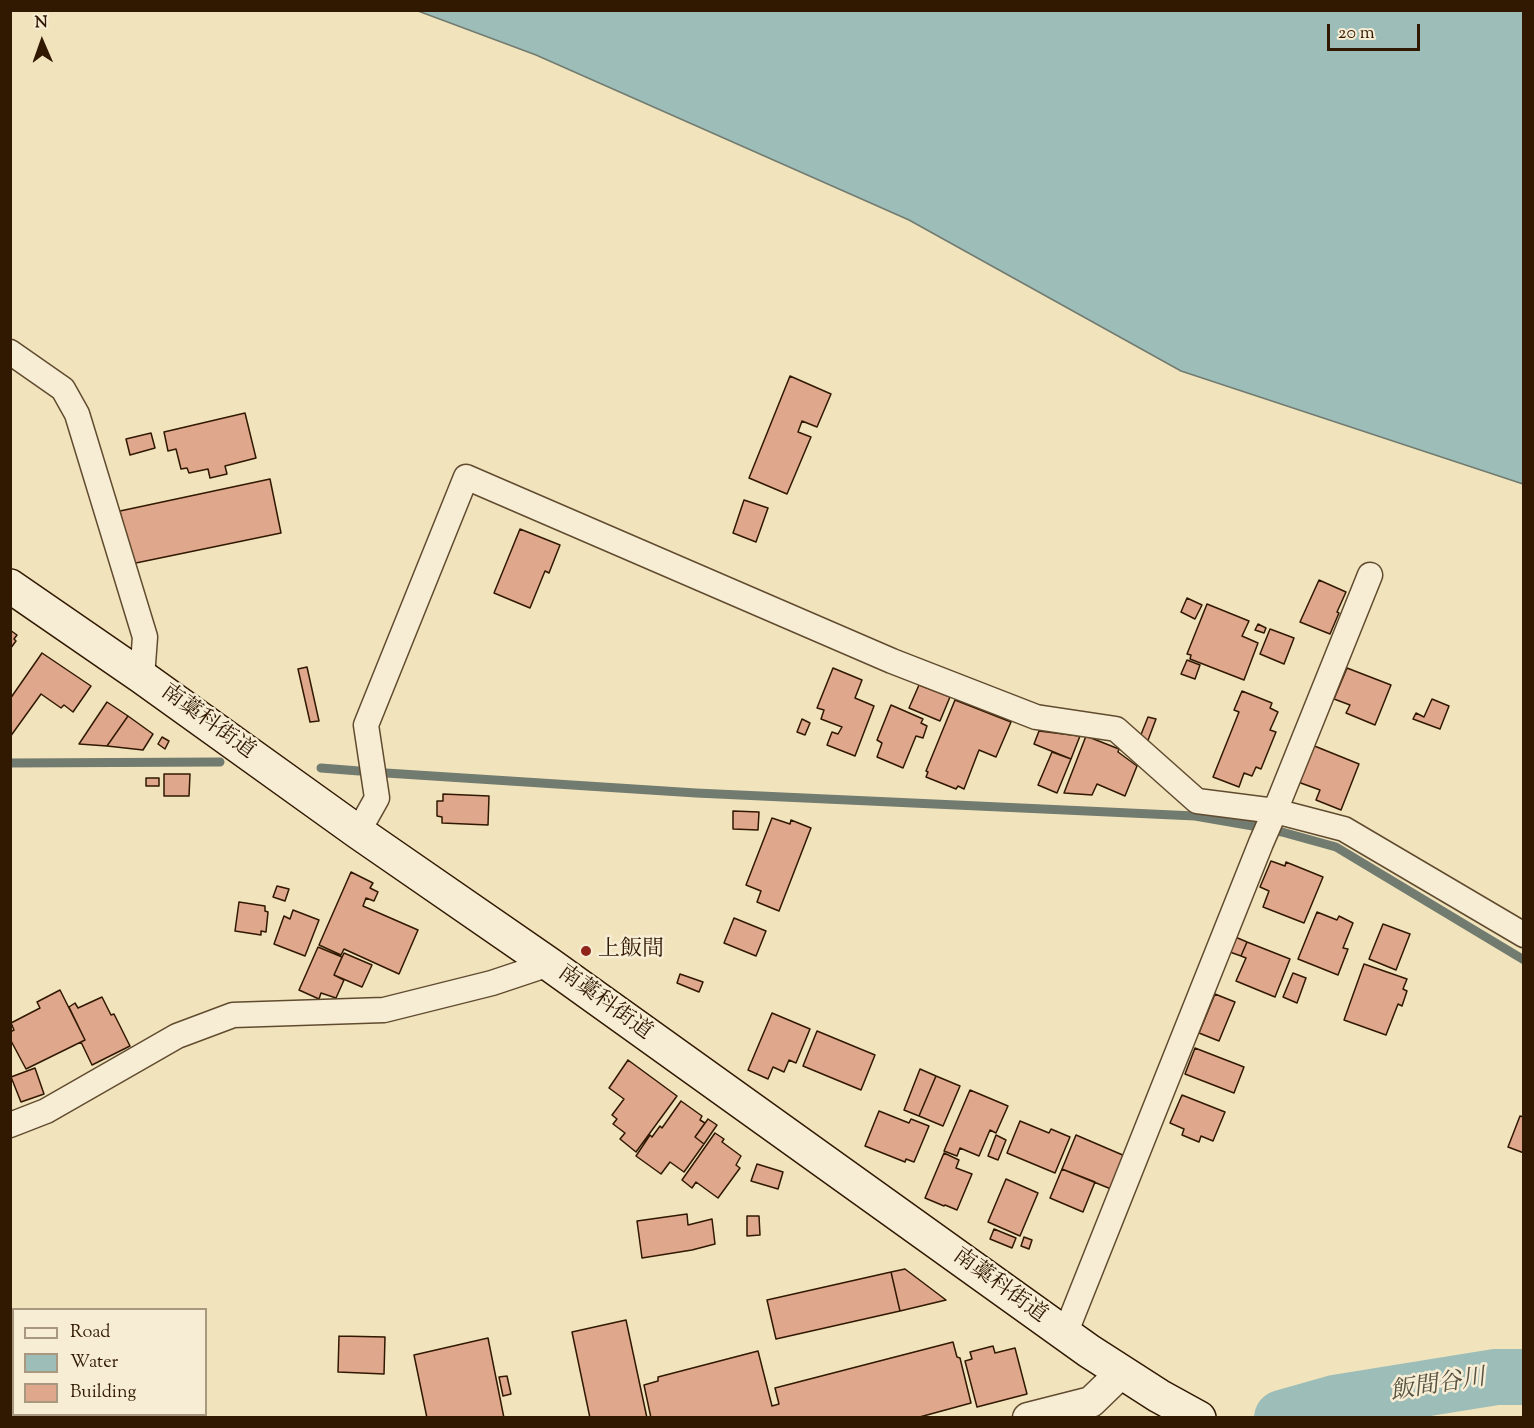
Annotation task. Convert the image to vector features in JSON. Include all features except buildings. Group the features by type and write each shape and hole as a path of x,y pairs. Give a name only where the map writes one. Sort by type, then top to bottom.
{"main road":[{"name":"南藁科街道","path":"10,586 549,964 1065,1334 1121,1373 1199,1418"}],"street":[{"path":"10,352 63,389 77,414 145,637 142,677"},
{"path":"358,832 377,798 366,725 466,477 892,660 1036,717 1116,729 1197,801 1275,812 1344,829 1524,935"},
{"path":"1065,1334 1370,575"},
{"path":"10,1125 46,1111 177,1036 233,1015 384,1010 492,983 549,964"},
{"path":"1028,1418 1091,1402 1121,1373"}],"water":[{"path":"418,11 1523,11 1523,484 1181,371 909,220 536,55"}],"waterway":[{"path":"10,763 220,762"},
{"path":"321,768 359,771"},
{"path":"386,773 696,793 1195,816 1282,832 1336,847 1524,960"},
{"name":"飯間谷川","path":"1282,1418 1335,1403 1496,1377 1524,1377"}],"place":[{"name":"上飯間","path":"586,951"}]}
